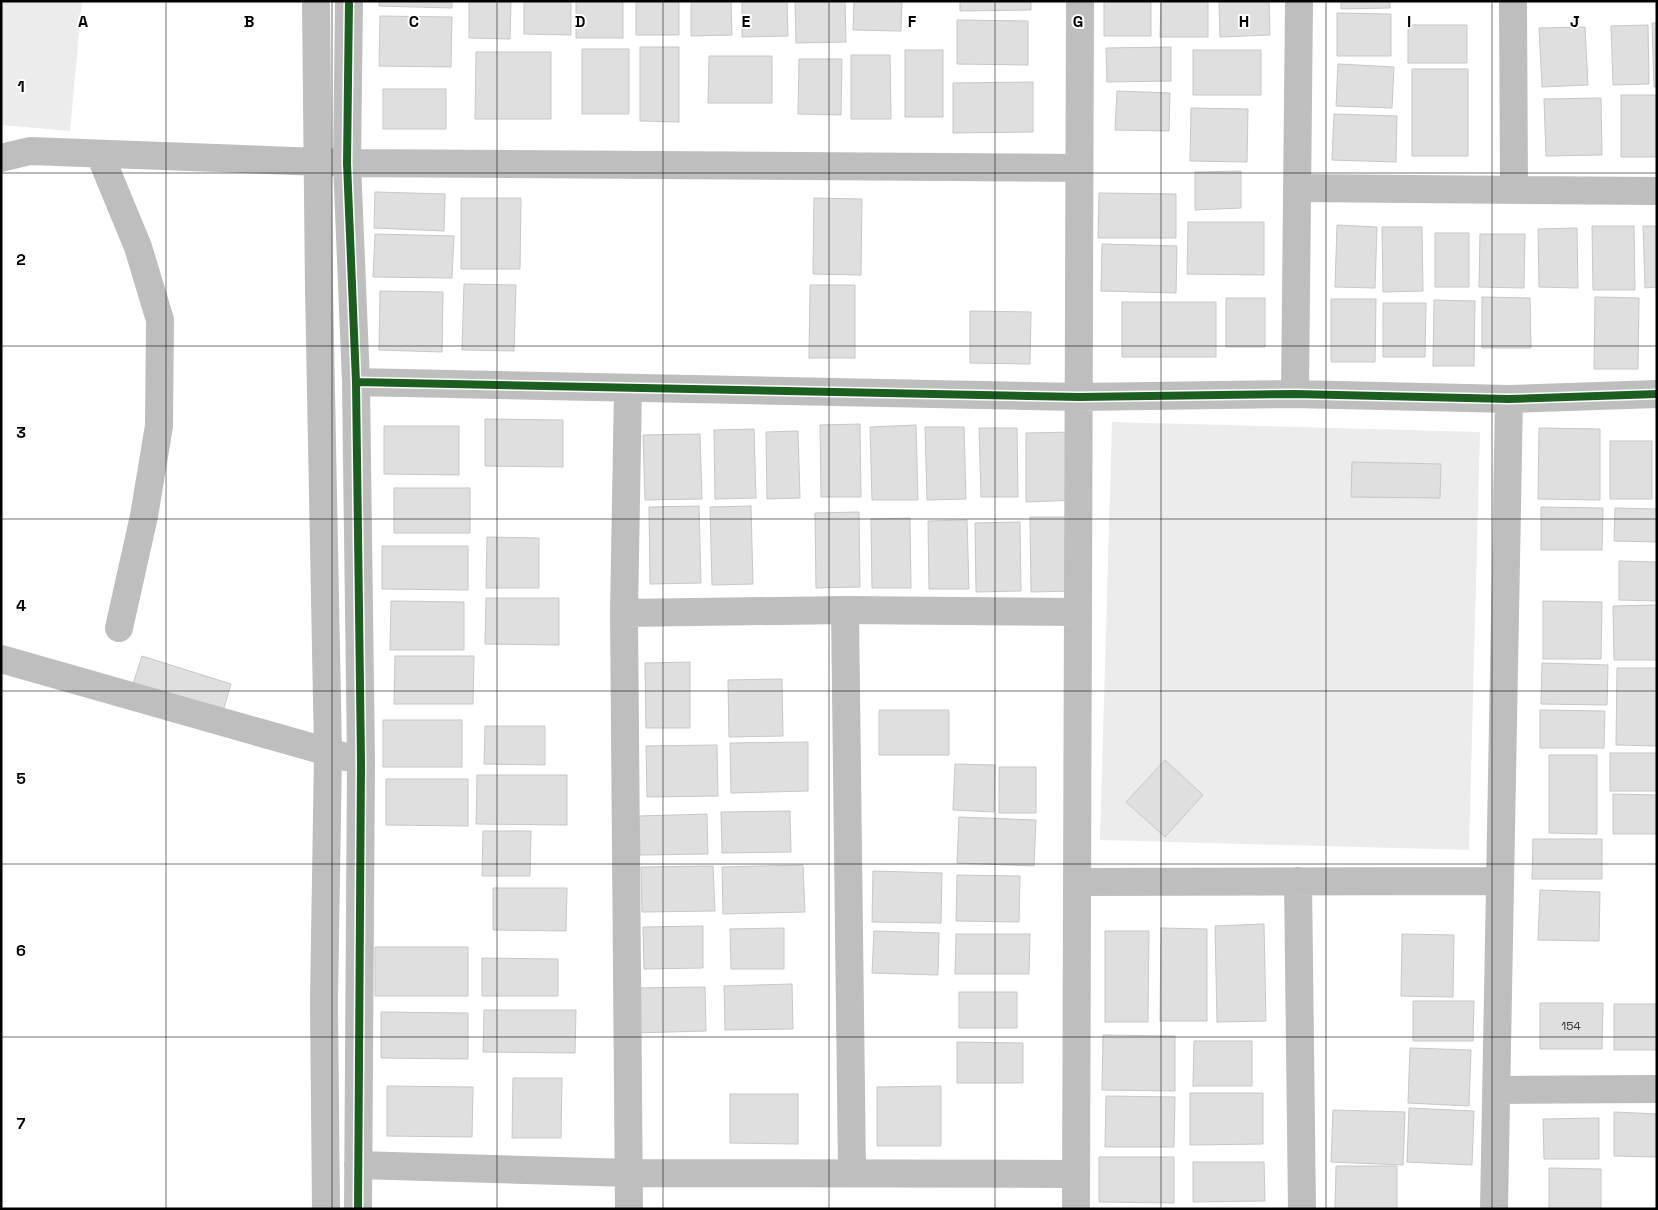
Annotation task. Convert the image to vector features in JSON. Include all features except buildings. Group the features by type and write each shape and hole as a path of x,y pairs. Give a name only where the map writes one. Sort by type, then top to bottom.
{"street":[{"path":"316,1 317,162 328,752 324,1002 326,1209"},
{"path":"349,1 347,163 356,382 362,761 358,1209"},
{"path":"1076,1209 1080,1"},
{"path":"1295,394 1299,1"},
{"path":"1513,1 1514,190"},
{"path":"1,158 30,151 347,163 1079,168"},
{"path":"100,155 138,247 160,320 159,426 144,516 119,628"},
{"path":"1297,188 1657,191"},
{"path":"356,382 1079,397 1295,394 1509,399 1657,394"},
{"path":"628,388 624,613 629,1209"},
{"path":"1494,1209 1509,399"},
{"path":"624,613 845,610 1078,612"},
{"path":"845,610 852,1174"},
{"path":"1,659 362,761"},
{"path":"1298,881 1302,1209"},
{"path":"1077,882 1500,881"},
{"path":"1496,1090 1657,1089"},
{"path":"358,1165 630,1173 1076,1174"}],"shaded area":[{"path":"1,1 82,1 70,131 1,125"},
{"path":"1112,422 1480,432 1469,850 1100,840"}],"cycle path":[{"path":"349,1 347,163 356,382 361,761 358,1209"},
{"path":"356,382 1079,397 1295,394 1509,399 1657,394"}]}
